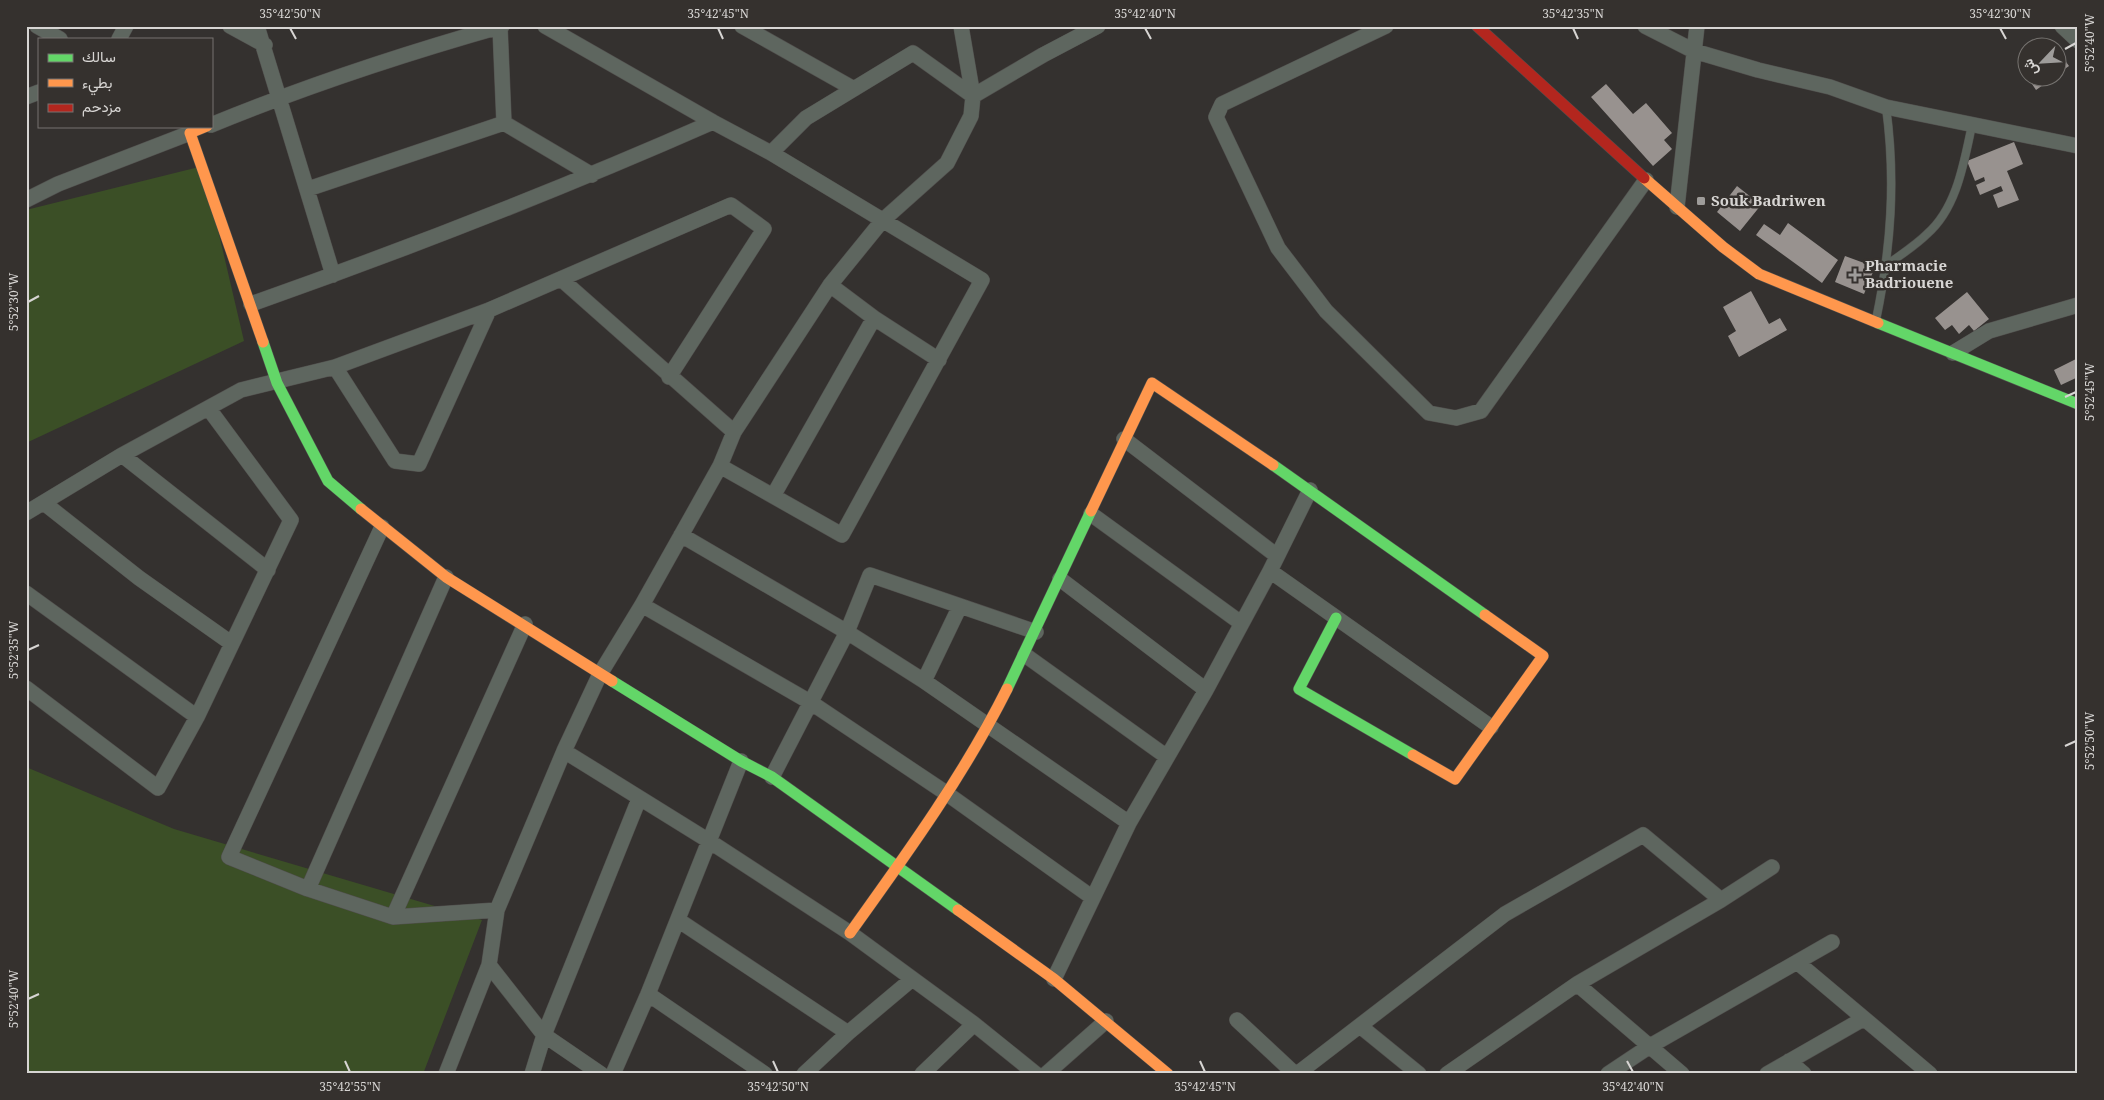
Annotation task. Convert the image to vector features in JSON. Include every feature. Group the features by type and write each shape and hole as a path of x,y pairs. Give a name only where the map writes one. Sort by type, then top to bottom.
{"street":[{"path":"37,26 58,38"},
{"path":"119,38 126,26"},
{"path":"230,26 265,46"},
{"path":"257,26 281,98 333,274"},
{"path":"545,26 771,153 982,280 842,535 720,466"},
{"path":"742,26 854,89"},
{"path":"446,1074 489,965 496,910 564,751 600,674 642,605 720,466 734,432 830,285 882,221 947,163 971,116 973,96 961,26"},
{"path":"973,96 1043,55 1098,26"},
{"path":"1386,26 1222,104 1216,117 1278,248 1326,311 1430,413 1456,418 1481,411 1646,180"},
{"path":"1478,26 1646,180 1724,247 1759,274 2033,384 2078,404"},
{"path":"1645,26 1694,51 1758,70 1830,88 1886,106 2078,146"},
{"path":"1677,207 1697,26"},
{"path":"2062,26 2078,41"},
{"path":"212,123 463,31 501,27 504,123"},
{"path":"771,153 806,118 913,53 973,96"},
{"path":"26,97 38,92"},
{"path":"251,304 592,175 713,122"},
{"path":"308,189 504,123 592,175"},
{"path":"26,200 58,184 201,128"},
{"path":"190,133 277,383 328,481 382,527 446,577 525,624 600,674 772,777 1054,979 1168,1074"},
{"path":"26,513 122,455 241,390 277,383 335,367 489,310 731,204 764,229 669,377"},
{"path":"562,279 669,377 734,432"},
{"path":"830,285 874,318 939,360"},
{"path":"1953,353 1989,331 2078,304"},
{"path":"335,367 395,461 419,464 489,310"},
{"path":"773,496 874,318"},
{"path":"850,933 898,866 989,725 1026,655 1152,383 1310,490 1543,656 1455,779 1299,689 1336,618"},
{"path":"26,688 158,788 198,717 291,520 209,409"},
{"path":"1124,440 1277,556"},
{"path":"122,455 268,570"},
{"path":"1054,979 1128,823 1206,690 1310,490"},
{"path":"44,503 138,578 232,643"},
{"path":"1091,514 1241,623"},
{"path":"382,527 229,857 308,889 393,917 496,910"},
{"path":"681,535 847,632 924,681 1128,823"},
{"path":"1270,570 1491,727"},
{"path":"772,777 847,632 870,575 1036,632"},
{"path":"308,889 446,577"},
{"path":"1060,579 1206,690"},
{"path":"26,593 198,717"},
{"path":"642,605 810,702 946,793 1093,898"},
{"path":"924,681 960,606"},
{"path":"393,917 525,624"},
{"path":"1026,655 1167,757"},
{"path":"564,751 709,841 850,933 911,980 974,1024 1036,1074"},
{"path":"613,1074 648,994 741,760"},
{"path":"532,1074 544,1035 639,799"},
{"path":"1236,1020 1296,1074 1505,914 1643,835 1721,900"},
{"path":"1447,1074 1578,984 1721,900 1772,867"},
{"path":"678,920 848,1032"},
{"path":"1608,1074 1650,1046 1832,942"},
{"path":"1797,962 1930,1074"},
{"path":"489,965 544,1035 601,1074"},
{"path":"804,1074 848,1032 911,980"},
{"path":"1578,984 1682,1074"},
{"path":"648,994 765,1074"},
{"path":"1767,1074 1863,1019"},
{"path":"1046,1074 1106,1021"},
{"path":"922,1074 974,1024"},
{"path":"1360,1026 1419,1074"},
{"path":"1789,1061 1804,1074"}],"lane":[{"path":"1875,322 1887,265 1892,165 1886,106"},
{"path":"1887,265 1928,234 1945,213 1960,177 1972,125"}],"green space":[{"path":"203,166 244,341 26,443 26,210"},
{"path":"26,767 174,829 482,920 423,1074 26,1074"}],"building":[{"path":"1606,84 1633,114 1646,103 1672,133 1664,140 1672,149 1653,166 1591,97"},
{"path":"2014,142 2023,164 2007,171 2019,200 1998,208 1993,195 2003,191 2001,186 1980,195 1976,185 1985,181 1984,177 1975,181 1967,161"},
{"path":"1737,186 1761,205 1740,231 1717,212"},
{"path":"1788,223 1838,260 1822,283 1756,235 1764,224 1780,235"},
{"name":"Pharmacie Badriouene","path":"1845,256 1875,267 1864,294 1835,282"},
{"path":"1751,291 1769,324 1780,318 1787,330 1739,357 1728,336 1736,331 1723,307"},
{"path":"1967,292 1989,319 1974,331 1969,325 1959,334 1952,325 1945,330 1935,318"},
{"path":"2078,358 2078,377 2061,385 2054,370"}],"traffic: fast":[{"path":"1878,323 2078,404"},
{"path":"263,342 277,383 328,481 361,509"},
{"path":"1273,465 1485,615"},
{"path":"1007,689 1091,511"},
{"path":"1336,618 1299,689 1413,755"},
{"path":"612,681 741,761 772,777 958,910"}],"traffic: slow":[{"path":"202,128 190,133 263,342"},
{"path":"1644,178 1723,247 1759,274 1878,323"},
{"path":"1091,511 1152,383 1273,465"},
{"path":"361,509 446,577 612,681"},
{"path":"1413,755 1455,779 1543,656 1485,615"},
{"path":"850,933 913,844 953,783 1007,689"},
{"path":"958,910 1054,979 1168,1074"}],"traffic: jam":[{"path":"1477,26 1644,178"}],"place":[{"name":"Souk Badriwen","path":"1701,201"},
{"name":"Pharmacie Badriouene","path":"1855,275"}]}
